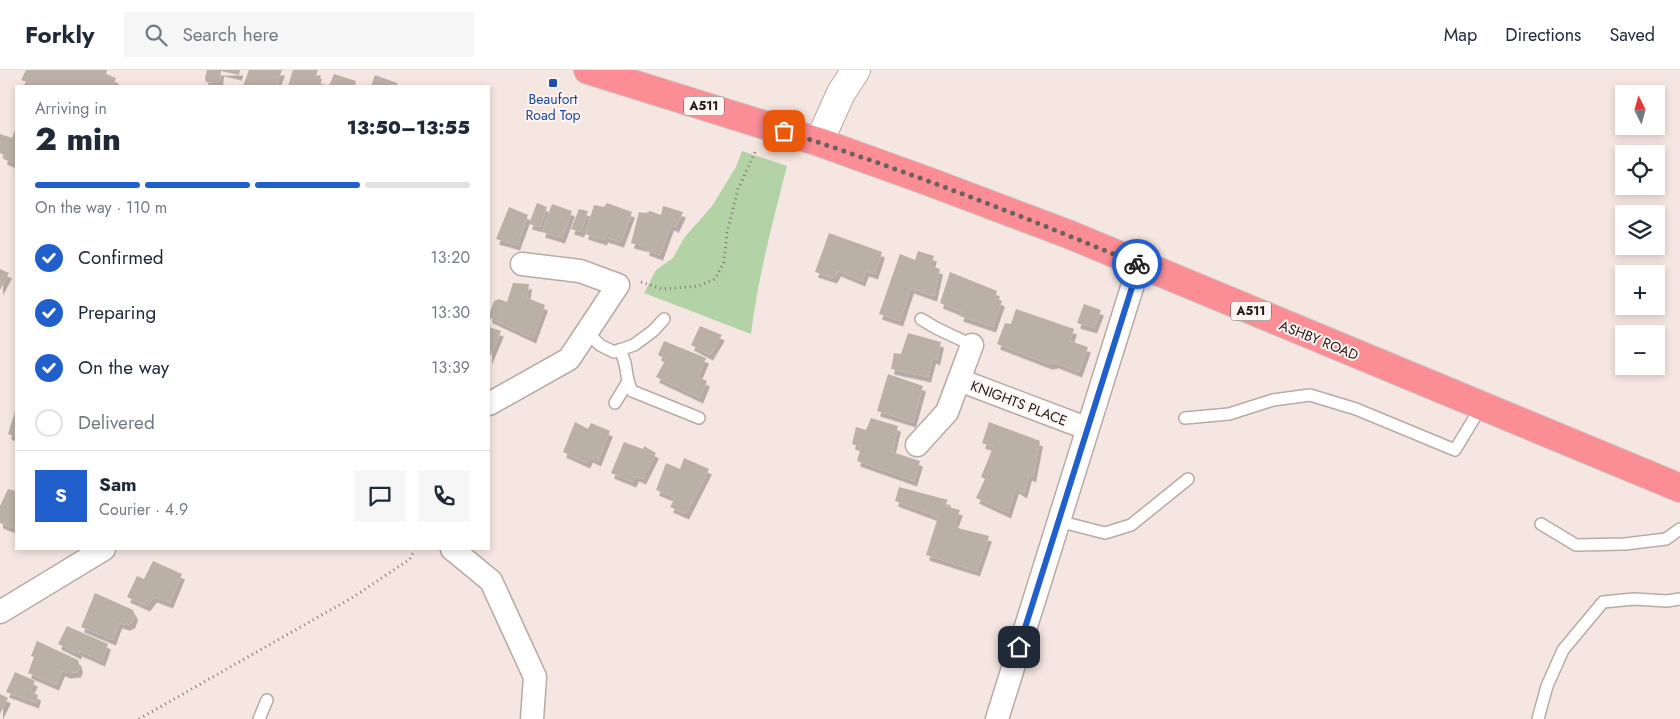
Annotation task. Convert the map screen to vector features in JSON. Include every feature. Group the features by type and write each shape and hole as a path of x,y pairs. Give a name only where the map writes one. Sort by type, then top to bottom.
{"highway":[{"name":"ASHBY ROAD","path":"588,70 819,142 1012,213 1680,488"}],"street":[{"path":"819,142 841,93 856,70"},
{"path":"490,403 570,359 618,285 580,271 522,264"},
{"path":"997,719 1086,428 1139,265"},
{"name":"KNIGHTS PLACE","path":"972,345 959,380 1086,428"},
{"path":"917,445 947,412 959,380"},
{"path":"0,612 102,550"},
{"path":"453,550 491,581 535,677 532,719"}],"lane":[{"path":"587,332 600,345 614,352 634,346 653,331 664,319"},
{"path":"921,319 972,345"},
{"path":"619,350 625,358 627,383 632,391 699,418"},
{"path":"614,403 627,383"},
{"path":"1185,418 1229,414 1273,400 1310,395 1356,409 1455,450 1481,406"},
{"path":"1058,521 1105,533 1131,525 1188,479"},
{"path":"1541,524 1576,545 1625,544 1666,539 1680,529"},
{"path":"1538,719 1547,686 1563,650 1603,602 1634,599 1666,601 1680,599"},
{"path":"259,719 266,700"}],"path":[{"path":"618,285 635,281 662,289 680,288 699,286 715,279 724,262 738,188 767,126"},
{"path":"139,719 355,596 410,559 414,550"}],"green space":[{"path":"742,151 787,166 762,270 751,334 644,293 656,270 673,258 684,238 712,206 736,167"}],"building":[{"path":"26,70 107,70 106,74 116,78 113,85 35,85 21,80"},
{"path":"207,70 240,70 239,75 221,71 220,80 217,83 206,82"},
{"path":"249,70 282,70 276,85 243,85"},
{"path":"293,70 318,70 315,78 322,79 320,85 288,85"},
{"path":"334,74 356,81 355,85 329,85"},
{"path":"375,75 397,83 397,85 371,85"},
{"path":"15,130 15,164 4,159 5,155 0,153 0,134 12,138"},
{"path":"537,203 547,207 540,227 529,224"},
{"path":"607,203 632,212 621,242 605,237 604,240 585,234 594,205 604,207"},
{"path":"552,204 572,211 562,238 542,232"},
{"path":"663,206 683,212 676,227 671,225 660,255 646,250 647,247 631,243 639,212 646,213 650,211 661,215"},
{"path":"509,207 528,215 517,245 496,239"},
{"path":"579,209 588,211 581,232 571,229"},
{"path":"829,233 882,252 875,274 866,271 862,281 838,271 834,278 815,272"},
{"path":"918,251 934,256 931,266 940,269 934,296 911,288 900,321 879,314 900,254 915,260"},
{"path":"0,269 9,273 0,290"},
{"path":"950,272 997,291 995,298 1002,301 993,327 960,316 962,312 940,303"},
{"path":"513,283 529,284 527,298 545,305 533,338 490,318 494,301 499,299 507,302"},
{"path":"1084,304 1101,310 1094,328 1077,323"},
{"path":"1016,309 1074,329 1070,341 1088,347 1079,372 1056,363 1049,364 997,344 1005,323 1011,324"},
{"path":"700,326 722,335 710,355 691,345"},
{"path":"490,327 501,331 490,357"},
{"path":"908,333 941,342 937,360 933,358 928,377 891,369 894,353 901,354"},
{"path":"664,341 706,358 698,377 707,381 700,398 656,377 666,359 658,355"},
{"path":"888,374 923,386 913,422 877,411"},
{"path":"15,411 15,437 8,434"},
{"path":"871,418 898,426 892,452 920,461 914,481 857,461 861,447 852,444 856,427 866,430"},
{"path":"575,422 588,429 591,423 610,431 598,461 590,457 587,463 563,452"},
{"path":"989,422 1040,441 1033,477 1029,475 1024,493 1016,488 1008,513 976,498 985,479 981,477 993,447 982,443"},
{"path":"624,442 643,449 644,446 656,453 643,479 636,476 633,482 611,473"},
{"path":"684,458 709,469 686,514 670,507 675,498 656,490 666,463 680,469"},
{"path":"899,487 948,500 945,506 960,510 955,523 958,528 989,536 977,571 926,555 938,517 895,501"},
{"path":"8,489 15,491 15,529 0,523 0,506"},
{"path":"153,561 182,574 170,603 154,597 147,606 127,597 137,576 144,579"},
{"path":"95,593 133,610 135,615 132,623 127,625 119,623 113,640 81,627"},
{"path":"67,626 108,644 102,661 79,651 78,654 58,644"},
{"path":"37,641 78,660 80,667 78,672 68,673 62,671 56,685 28,673 34,657 31,656"},
{"path":"15,672 35,681 30,691 38,695 36,703 6,692"},
{"path":"0,694 8,698 0,714"}],"way so far":[{"path":"784,131 930,182 1068,234 1137,264"}],"place":[{"name":"Beaufort Road Top","path":"553,83"}],"route":[{"path":"1019,647 1139,265 1137,264"}]}
